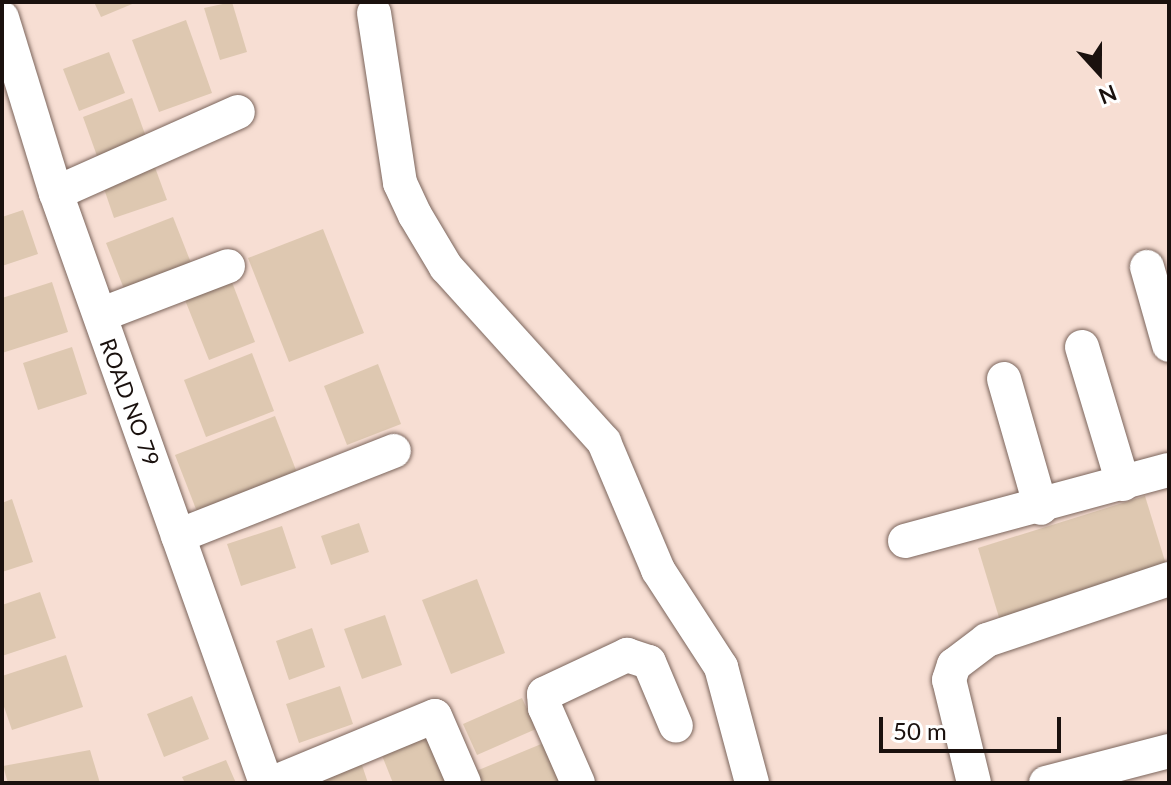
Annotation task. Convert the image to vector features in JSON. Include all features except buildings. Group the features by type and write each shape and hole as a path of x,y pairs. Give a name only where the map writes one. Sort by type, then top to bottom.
{"street":[{"path":"374,13 400,183 415,215 446,267 604,442 658,570 721,667 752,783"},
{"name":"ROAD NO 79","path":"2,18 56,193 266,783"},
{"path":"56,193 238,112"},
{"path":"100,315 228,266"},
{"path":"1147,267 1169,345"},
{"path":"1082,347 1123,484"},
{"path":"1004,379 1041,508"},
{"path":"178,536 394,451"},
{"path":"905,541 1041,508 1169,470"},
{"path":"974,783 949,680 954,665 987,640 1169,579"},
{"path":"578,783 545,708 544,694 627,655 649,662 676,726"},
{"path":"273,783 435,716 464,783"},
{"path":"1046,783 1169,751"}]}
